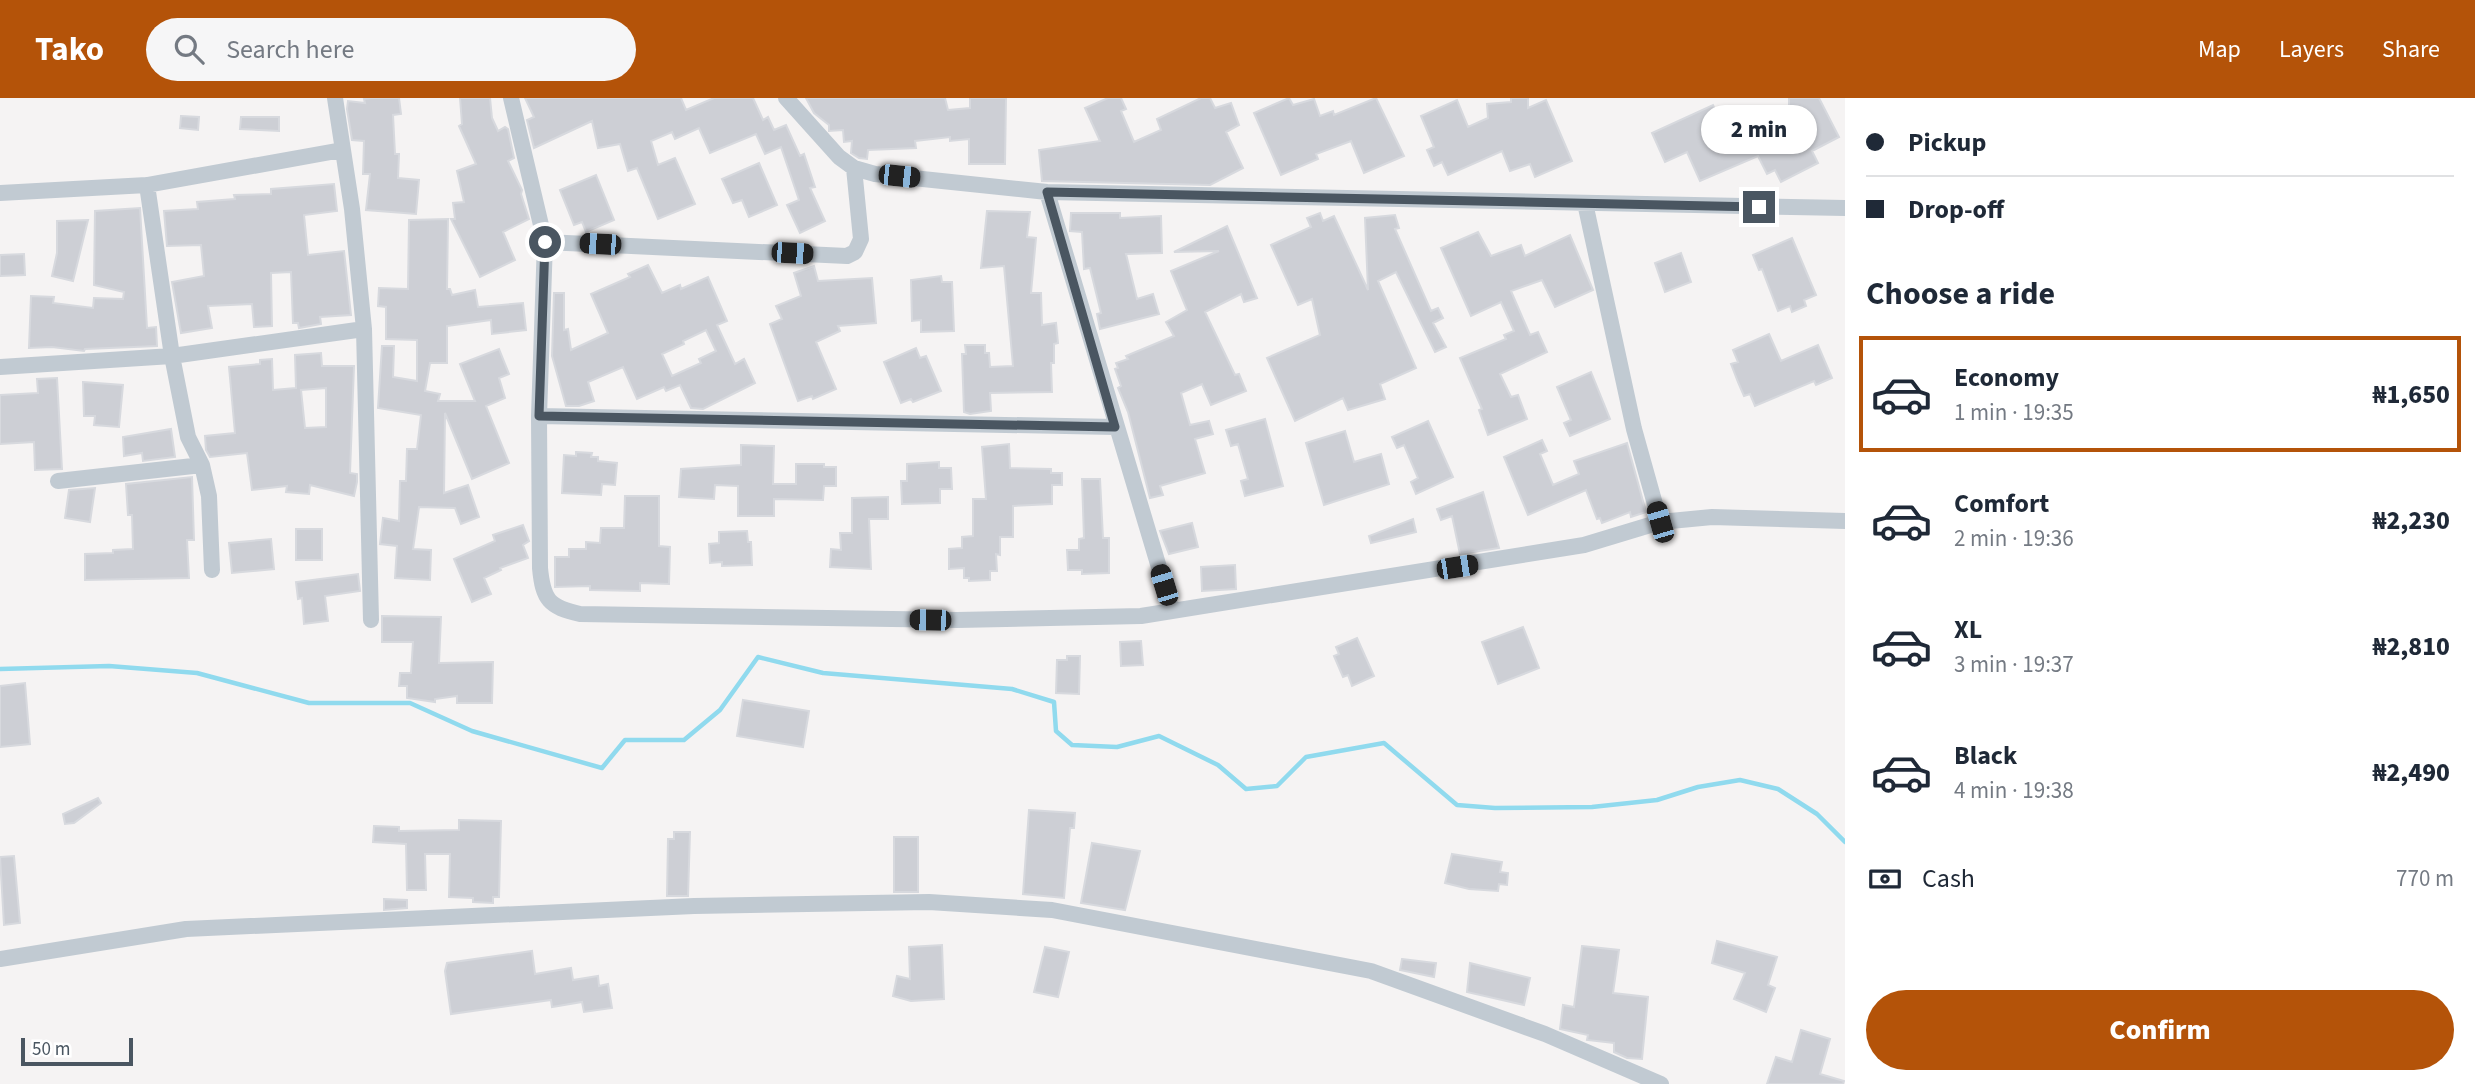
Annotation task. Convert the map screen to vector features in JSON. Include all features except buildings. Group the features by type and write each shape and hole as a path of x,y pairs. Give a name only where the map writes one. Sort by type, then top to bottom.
{"street":[{"path":"335,98 352,209 364,329 370,620"},
{"path":"511,98 545,242 539,416 542,587 548,600 559,610 580,614 957,621 1141,616 1584,545 1660,522 1713,517 1845,521"},
{"path":"786,98 839,157 854,168 874,174 1047,192 1845,208"},
{"path":"0,192 147,184 342,150"},
{"path":"545,242 847,256 855,252 861,239 854,168"},
{"path":"147,184 172,356 188,437 202,464 209,496 212,570"},
{"path":"1047,192 1172,611"},
{"path":"1586,203 1634,429 1660,522"},
{"path":"0,367 172,356 364,329"},
{"path":"539,416 1115,427"},
{"path":"58,481 202,464"},
{"path":"0,960 186,929 227,927 694,906 929,902 1052,910 1371,971 1545,1034 1661,1084"}],"waterway":[{"path":"0,669 109,666 197,673 309,703 410,703 472,731 602,768 625,740 684,740 720,710 758,657 823,673 1012,689 1054,702 1056,731 1072,745 1117,747 1159,736 1218,765 1246,789 1277,786 1306,757 1384,743 1457,805 1495,808 1592,807 1657,800 1698,787 1740,780 1778,789 1817,814 1845,842"}],"route":[{"path":"545,242 539,416 1115,427 1047,192 1759,207"}]}
